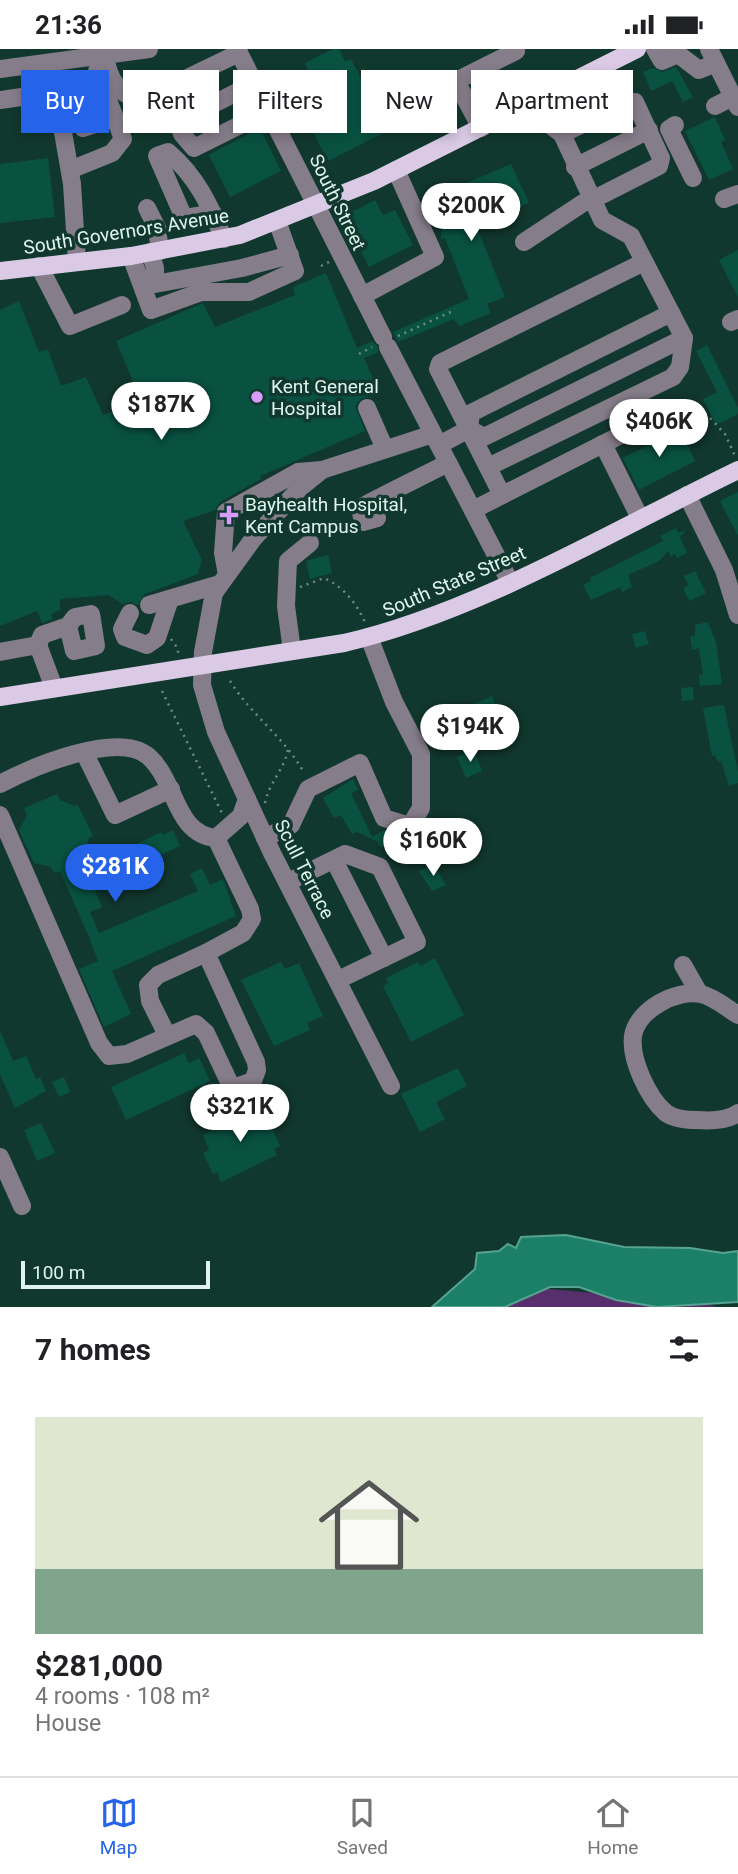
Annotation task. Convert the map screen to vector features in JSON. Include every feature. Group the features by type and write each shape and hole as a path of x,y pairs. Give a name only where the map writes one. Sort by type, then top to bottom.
{"main road":[{"name":"South Governors Avenue","path":"594,70 628,51"},
{"name":"South Governors Avenue","path":"0,271 155,252 224,239 317,206 471,133"},
{"name":"South State Street","path":"0,697 292,651 367,630 440,614 687,495 737,464"}],"street":[{"path":"21,97 2,100 1,69 72,55 149,49"},
{"path":"478,70 516,51 514,49"},
{"path":"655,49 662,61 678,54 699,70 712,56 735,102 715,106"},
{"path":"109,54 111,82 133,99 145,99 238,51"},
{"name":"South Street","path":"238,51 248,70"},
{"path":"70,170 112,153 123,139 115,118 109,54"},
{"path":"471,74 456,81 471,109"},
{"path":"233,94 178,122 182,134 194,148 233,128"},
{"path":"488,467 673,377 680,367 684,338 631,236 603,220 592,200 575,167 562,134 629,102 635,102 662,157 659,166 592,200 524,242"},
{"path":"109,120 115,118"},
{"path":"675,125 669,128 693,178"},
{"path":"575,167 649,130"},
{"path":"63,133 70,170 77,262"},
{"name":"South Street","path":"279,133 510,582"},
{"path":"362,296 435,257 396,170"},
{"path":"147,208 156,227 155,284 290,255"},
{"path":"213,213 224,239"},
{"path":"131,255 151,310 201,292 226,294 254,290 295,271 277,221"},
{"path":"502,495 438,369 440,363 644,262"},
{"path":"254,290 259,277 257,264"},
{"path":"40,266 70,326 122,305"},
{"path":"468,429 471,413 671,313"},
{"path":"223,580 226,512 298,472 322,470 385,449 436,439 468,429 484,437 684,338"},
{"path":"367,408 385,449"},
{"path":"472,510 603,444 676,412"},
{"path":"603,444 640,518"},
{"path":"371,502 448,463"},
{"path":"149,605 223,580 250,543 301,487 322,470"},
{"path":"687,495 735,591 738,615"},
{"path":"234,509 232,522 237,533 250,543"},
{"path":"292,651 286,606 288,561 310,543"},
{"name":"Scull Terrace","path":"223,580 214,593 203,652 202,685 216,732 265,838 391,1086"},
{"path":"130,613 122,629 125,637 147,645 157,638 170,599"},
{"path":"54,688 38,645 42,635 68,626"},
{"path":"265,838 291,825 308,789 360,764 384,818 410,826 421,808 421,754 394,702 367,630"},
{"path":"0,652 38,645"},
{"path":"0,784 39,766 84,751 128,748 147,754 171,789 188,828 205,837 241,815 247,799"},
{"path":"84,751 115,815 171,789"},
{"path":"0,815 103,1049 109,1056 118,1057 196,1024 201,1026 230,1084 244,1086 256,1076 256,1062 206,953"},
{"path":"167,1035 150,1001 148,985 158,975 243,933 252,919 218,829"},
{"path":"288,881 345,854 380,867 417,942 338,980"},
{"path":"334,860 384,958"},
{"path":"683,965 699,993 738,1015"},
{"path":"699,993 661,1002 640,1019 633,1036 635,1058 646,1084 667,1114 686,1120 704,1121 733,1117 738,1113"},
{"path":"0,1157 22,1206"}],"path":[{"path":"321,266 332,261"},
{"path":"359,354 455,310"},
{"path":"676,412 706,421 710,418 725,434 737,464"},
{"path":"297,589 324,578 332,582 352,599 367,630"},
{"path":"166,635 178,649 178,654"},
{"path":"230,681 298,761 305,775"},
{"path":"162,691 223,813 218,829"},
{"path":"264,809 268,789 286,762 288,749"},
{"path":"286,762 298,761"}],"shaded area":[{"path":"566,1235 624,1247 690,1248 723,1253 738,1251 738,1302 657,1307 616,1300 579,1287 550,1287 505,1307 432,1307 475,1269 477,1253 499,1251 508,1244 516,1248 521,1237"},
{"path":"526,1287 706,1303 715,1307 500,1307"}],"building":[{"path":"333,49 339,49 345,62 351,59 361,78 361,133 381,134 328,161 314,133 347,133 347,70 308,70 305,63"},
{"path":"676,67 693,97 683,102 672,81 651,91 643,72 653,68 662,72"},
{"path":"715,117 725,140 721,142 733,169 709,180 685,131"},
{"path":"251,133 262,133 281,171 230,197 209,155"},
{"path":"48,158 55,217 0,223 0,164"},
{"path":"511,164 529,203 476,225 505,297 487,304 491,313 459,326 454,319 398,342 393,332 469,299 445,238 441,239 442,230 429,199"},
{"path":"375,200 383,215 395,210 413,245 369,267 344,216"},
{"path":"738,250 738,297 719,260"},
{"name":"Kent General Hospital","path":"326,273 357,348 372,341 377,346 378,352 364,358 380,395 362,398 355,406 365,431 260,476 261,479 220,502 215,510 183,521 202,560 198,574 145,594 138,605 130,602 123,604 108,595 60,599 60,610 51,614 53,619 42,623 37,611 0,626 0,310 19,301 39,352 48,349 61,386 86,377 103,415 141,400 116,341 203,303 215,327 295,295 293,287"},
{"path":"707,345 738,408 738,414 716,425 703,399 717,392 696,351"},
{"path":"680,429 695,461 639,490 623,458"},
{"path":"738,492 738,536 720,501"},
{"path":"676,528 678,533 686,530 680,537 687,553 677,558 675,554 671,557 668,551 659,561 628,575 632,587 622,592 620,587 591,600 583,585 591,581 590,578 663,541 660,536"},
{"path":"328,555 332,573 310,579 306,561"},
{"path":"695,571 706,593 689,601 683,588 688,585 684,576"},
{"path":"708,622 716,642 722,684 700,686 699,675 703,674 699,648 692,650 690,637 695,636 695,625"},
{"path":"645,631 649,644 636,648 632,634"},
{"path":"693,687 694,700 682,701 681,688"},
{"path":"492,696 496,706 488,709 486,717 453,734 447,721 460,716 458,711"},
{"path":"724,705 738,772 738,783 729,786 721,761 718,762 715,755 712,756 703,708"},
{"path":"474,750 482,771 466,778 457,757"},
{"path":"353,779 358,790 351,793 372,837 384,830 394,833 397,839 381,848 378,842 357,832 352,834 341,815 334,818 323,798"},
{"path":"57,794 60,800 78,805 93,836 89,838 84,853 87,859 82,861 102,907 90,912 99,933 198,891 190,874 202,868 210,885 223,879 236,916 112,971 131,1014 104,1027 79,969 98,961 89,937 60,871 54,873 51,867 34,863 19,830 27,815 24,808"},
{"path":"448,818 459,839 435,851 425,831"},
{"path":"173,830 180,846 161,855 163,860 152,865 150,862 126,873 119,860 130,855 127,849 161,832 163,835"},
{"path":"434,864 446,885 432,891 419,871"},
{"path":"435,958 464,1015 411,1042 383,986 388,983 386,978 418,962 420,966"},
{"path":"281,962 285,969 299,963 323,1016 307,1023 310,1030 274,1046 241,980"},
{"path":"0,1031 13,1061 26,1056 36,1079 40,1077 46,1091 15,1108 0,1074"},
{"path":"184,1053 189,1063 199,1058 210,1081 126,1120 111,1087"},
{"path":"458,1068 467,1086 436,1102 445,1119 420,1132 401,1094"},
{"path":"64,1077 70,1092 59,1097 52,1082"},
{"path":"242,1111 244,1117 257,1111 260,1118 266,1115 280,1146 274,1149 277,1155 221,1182 217,1172 213,1174 203,1153 209,1150 203,1135 214,1130 212,1125"},
{"path":"41,1123 55,1153 37,1161 24,1130"}],"place":[{"name":"Kent General Hospital","path":"257,397"},
{"name":"Bayhealth Hospital, Kent Campus","path":"229,515"}]}
